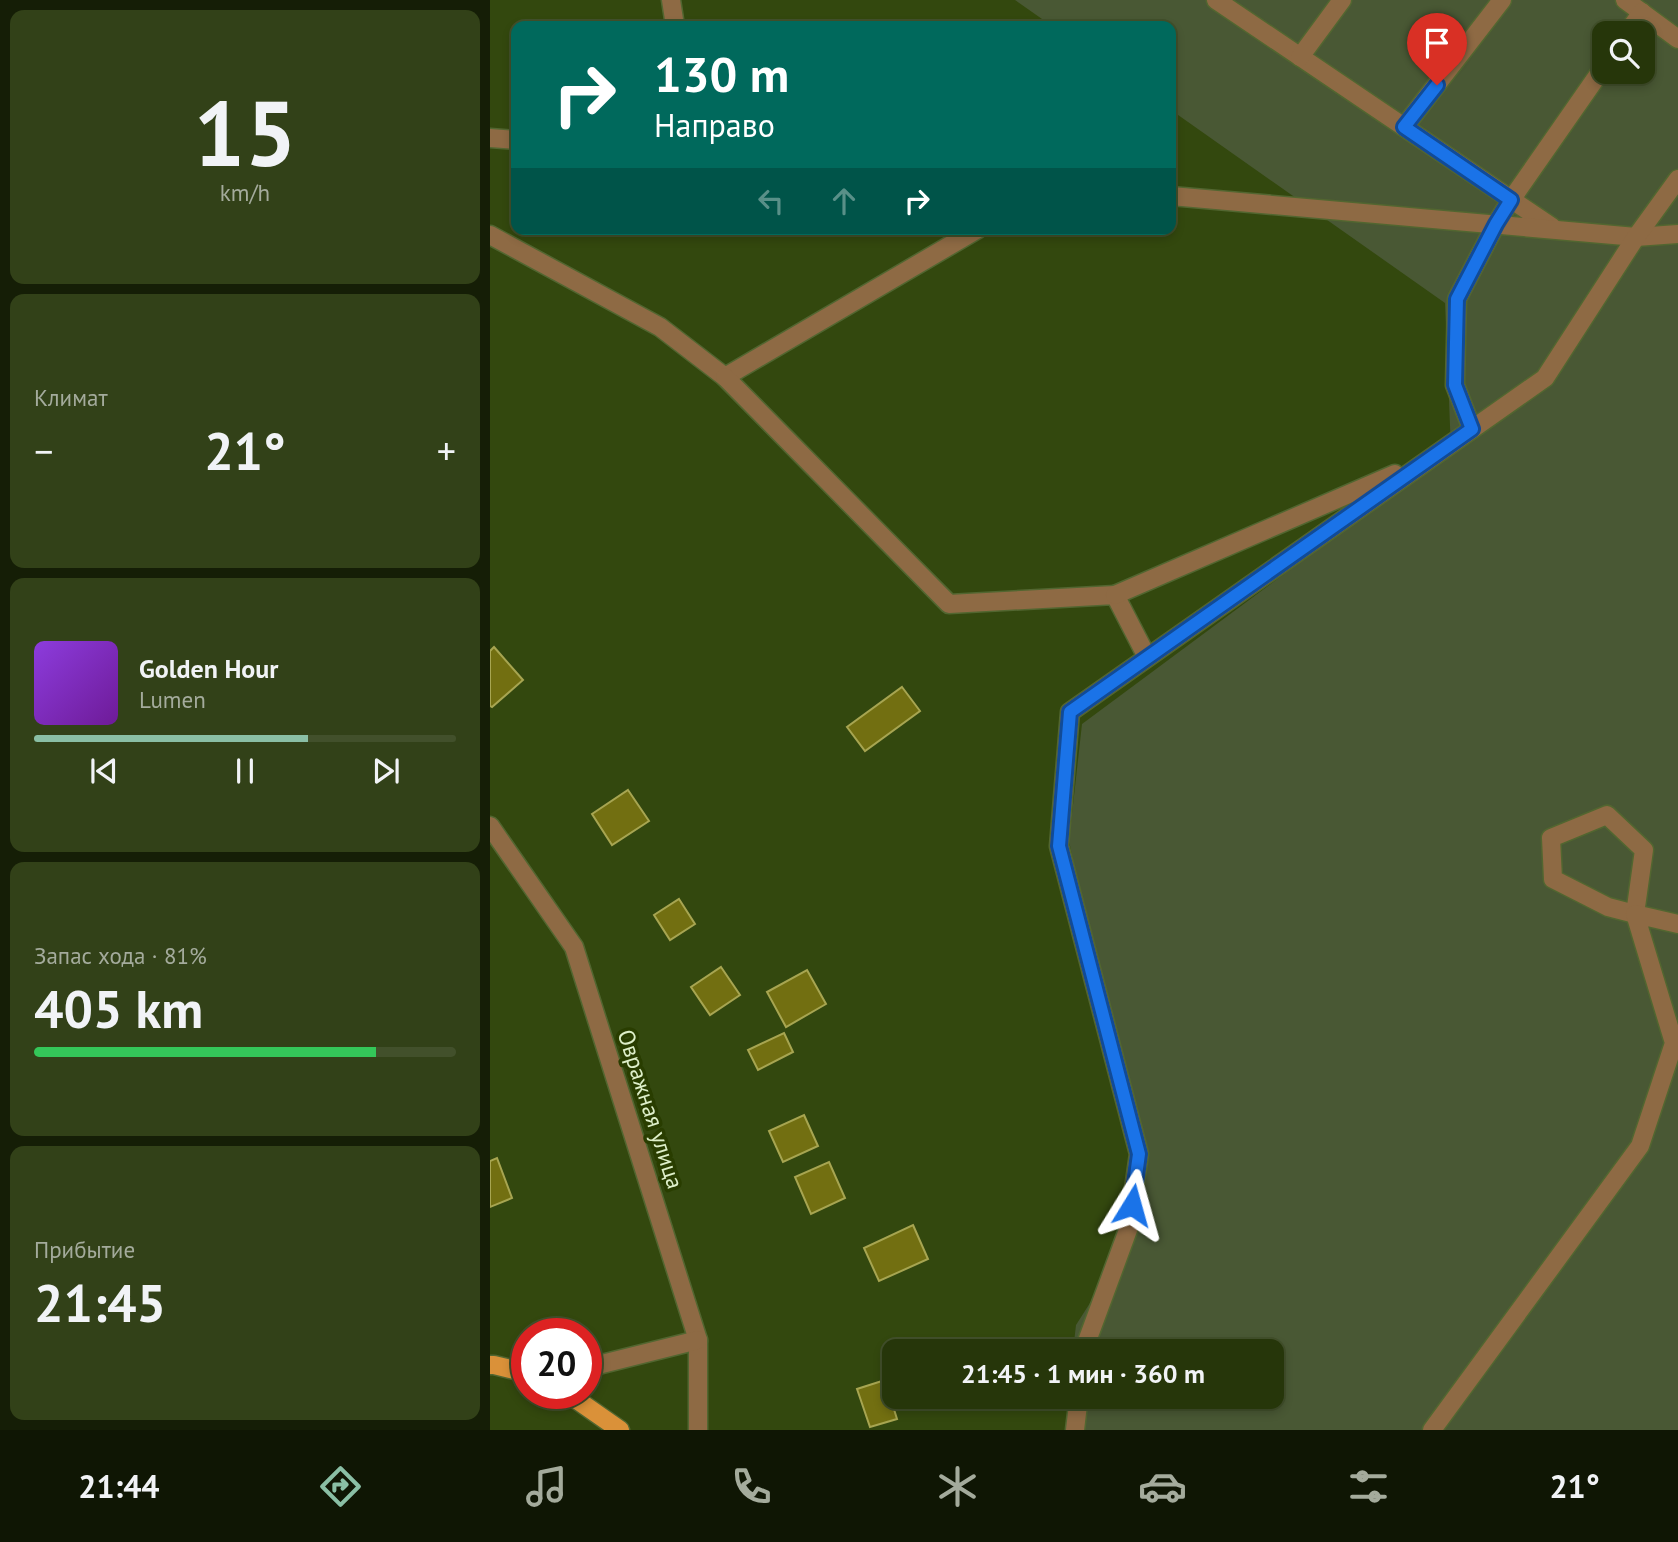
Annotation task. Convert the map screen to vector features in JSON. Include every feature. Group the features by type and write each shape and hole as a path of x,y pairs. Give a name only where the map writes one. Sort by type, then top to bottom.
{"main road":[{"path":"490,1365 511,1369"},
{"path":"590,1409 620,1430"}],"street":[{"path":"671,0 674,21"},
{"path":"1216,0 1555,229"},
{"path":"1300,57 1342,0"},
{"path":"1404,127 1502,0"},
{"path":"1625,0 1678,39"},
{"path":"1636,21 1642,12"},
{"path":"1472,429 1455,385 1457,299 1511,200 1592,84"},
{"path":"490,138 511,140"},
{"path":"1088,1339 1128,1230 1139,1154 1059,846 1070,712 1545,378 1636,237 1678,179"},
{"path":"1176,196 1636,237 1678,234"},
{"path":"490,235 660,327 725,377 949,604 1115,595 1429,459"},
{"path":"725,377 968,235"},
{"path":"1115,595 1147,657"},
{"path":"1432,1430 1640,1146 1674,1043 1635,914 1644,850 1607,815 1551,838 1553,879 1608,907 1635,914 1678,924"},
{"name":"Овражная улица","path":"490,826 574,947 698,1340 698,1430"},
{"path":"602,1364 698,1340"},
{"path":"1075,1430 1077,1409"}],"green space":[{"path":"1015,0 1678,0 1678,1430 1066,1430 1068,1409 1284,1409 1284,1339 1074,1339 1076,1325 1146,1215 1069,841 1082,724 1451,450 1445,303 1176,114 1176,21 1045,21"}],"building":[{"path":"494,647 523,680 492,707 490,651"},
{"path":"902,687 920,711 865,751 847,727"},
{"path":"628,790 649,821 612,845 592,814"},
{"path":"679,899 695,924 670,940 654,915"},
{"path":"721,967 740,995 710,1015 691,987"},
{"path":"807,970 826,1004 786,1027 767,992"},
{"path":"784,1033 793,1052 758,1070 748,1050"},
{"path":"804,1115 818,1146 783,1162 769,1131"},
{"path":"497,1158 512,1198 490,1207 490,1161"},
{"path":"829,1162 845,1198 811,1214 795,1177"},
{"path":"913,1225 928,1259 879,1281 864,1248"},
{"path":"882,1381 882,1409 894,1409 897,1419 870,1427 857,1389"}],"route":[{"path":"1132,1205 1139,1154 1059,846 1070,712 1472,429 1455,385 1457,299 1511,200 1404,127 1437,85"}]}
